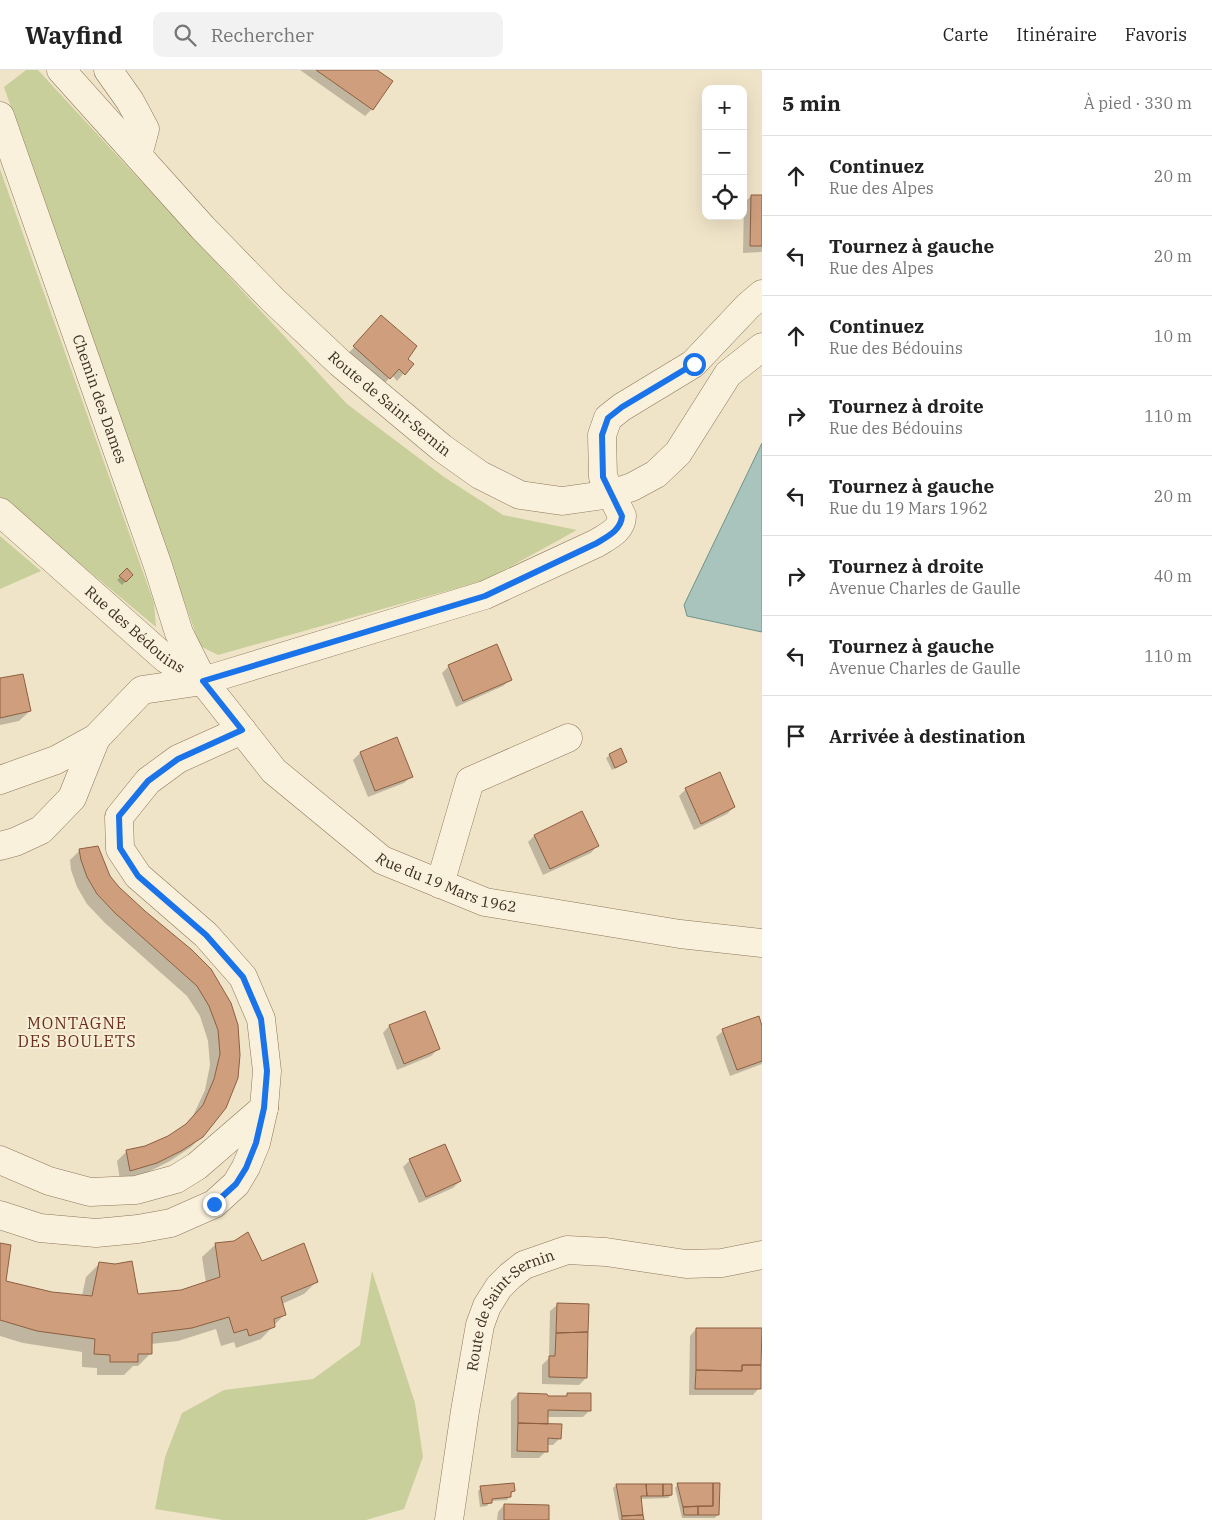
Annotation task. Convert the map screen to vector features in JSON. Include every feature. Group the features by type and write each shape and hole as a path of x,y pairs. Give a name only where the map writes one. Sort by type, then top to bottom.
{"street":[{"name":"Route de Saint-Sernin","path":"61,70 272,300 340,363 442,448 480,476 520,495 562,501 611,494 632,487 656,474 678,453 728,374 762,347"},
{"path":"108,70 130,101 145,129 138,155"},
{"name":"Chemin des Dames","path":"0,116 158,566 179,633 203,681"},
{"path":"0,780 56,760 96,738 142,690 203,681 485,596 597,543 614,533 622,522 622,516 603,477 602,435 608,418 622,407 694,364 748,306 762,294"},
{"name":"Rue des Bédouins","path":"0,512 166,659 203,681"},
{"name":"Rue du 19 Mars 1962","path":"203,681 274,771 382,860 485,902 680,934 762,943"},
{"path":"0,1215 40,1228 96,1233 138,1229 171,1223 214,1204 236,1184 246,1168 256,1143 264,1108 267,1071 261,1019 243,977 206,935 138,876 120,848 119,816 148,781 178,759 242,730"},
{"path":"0,846 41,830 72,798 96,738"},
{"path":"440,884 470,781 568,738"},
{"path":"0,1160 49,1181 90,1192 136,1190 176,1179 197,1166 264,1108"},
{"name":"Route de Saint-Sernin","path":"449,1520 480,1325 487,1306 510,1276 524,1265 567,1250 606,1252 686,1264 722,1263 762,1255"}],"green space":[{"path":"26,70 38,70 347,404 444,477 503,515 577,530 486,580 218,655 200,646 4,87"},
{"path":"0,169 154,603 156,627 0,497"},
{"path":"0,536 41,571 0,589"},
{"path":"372,1271 415,1403 423,1457 404,1509 366,1520 223,1520 155,1509 165,1457 182,1413 224,1390 313,1379 360,1345"}],"water":[{"path":"762,443 762,632 687,616 684,605"}],"building":[{"path":"316,70 377,70 393,81 373,110"},
{"path":"751,195 762,195 762,246 750,246"},
{"path":"381,315 417,346 408,359 414,364 405,375 399,369 390,379 353,346"},
{"path":"127,568 133,575 126,582 119,576"},
{"path":"497,644 512,680 463,701 448,665"},
{"path":"23,674 31,711 0,718 0,678"},
{"path":"397,737 413,777 375,791 360,752"},
{"path":"621,748 627,762 615,768 609,754"},
{"path":"720,772 735,807 701,824 685,788"},
{"path":"582,811 599,846 550,869 534,835"},
{"path":"98,846 110,876 119,887 192,950 211,969 231,1003 238,1025 240,1055 238,1078 226,1108 203,1137 157,1163 130,1171 126,1150 145,1146 168,1136 186,1124 203,1105 214,1079 220,1054 218,1030 209,1006 197,986 115,913 97,894 87,877 79,849"},
{"path":"425,1011 440,1049 404,1064 389,1025"},
{"path":"759,1016 762,1026 762,1061 737,1070 722,1029"},
{"path":"445,1144 461,1181 426,1197 409,1159"},
{"path":"248,1232 262,1261 304,1243 318,1282 281,1297 286,1315 274,1319 275,1327 249,1336 247,1329 234,1333 229,1317 192,1328 152,1333 152,1354 138,1354 138,1362 110,1362 110,1355 94,1354 95,1339 37,1331 0,1320 0,1243 11,1245 6,1281 52,1292 92,1296 99,1262 115,1264 132,1261 138,1294 181,1290 220,1277 215,1243 234,1241"},
{"path":"557,1303 589,1304 588,1332 556,1333"},
{"path":"696,1328 762,1328 761,1365 742,1365 742,1371 696,1370"},
{"path":"588,1332 587,1378 549,1377 549,1356 555,1356 556,1333"},
{"path":"742,1365 761,1365 761,1389 695,1389 696,1370 742,1371"},
{"path":"518,1393 567,1396 567,1393 591,1393 591,1411 548,1410 548,1424 518,1423"},
{"path":"518,1423 562,1424 561,1439 548,1438 548,1452 517,1451"},
{"path":"514,1483 515,1491 511,1492 511,1497 492,1499 492,1503 483,1504 480,1486"},
{"path":"677,1483 713,1483 713,1506 683,1507"},
{"path":"713,1483 720,1483 719,1515 698,1515 698,1506 713,1506"},
{"path":"616,1484 646,1484 647,1496 641,1496 643,1515 622,1516"},
{"path":"646,1484 663,1484 663,1496 647,1496"},
{"path":"663,1484 672,1484 672,1495 663,1496"},
{"path":"504,1504 549,1505 549,1520 504,1520"},
{"path":"698,1506 698,1515 684,1515 683,1507"},
{"path":"643,1515 644,1520 622,1520 622,1516"}],"district":[{"name":"MONTAGNE DES BOULETS","path":"77,1032"}],"route":[{"path":"214,1204 236,1184 246,1168 256,1143 264,1108 267,1071 261,1019 243,977 206,935 138,876 120,848 119,816 148,781 178,759 242,730 203,681 485,596 597,543 614,533 622,522 622,516 603,477 602,435 608,418 622,407 694,364"}]}
